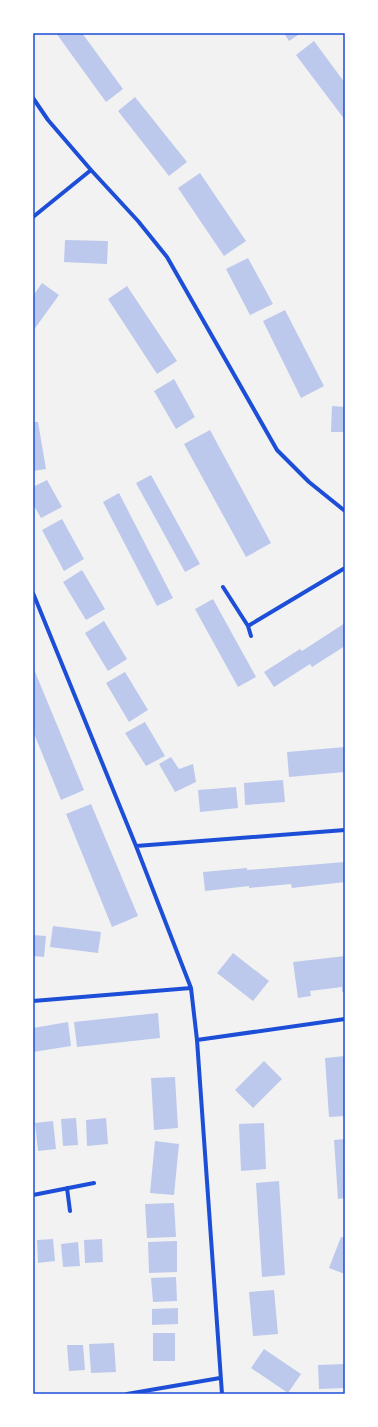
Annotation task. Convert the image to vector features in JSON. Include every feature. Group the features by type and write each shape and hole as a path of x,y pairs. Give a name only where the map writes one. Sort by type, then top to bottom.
{"street":[{"path":"33,98 48,120 138,221 167,257 277,450 309,482 345,511"},
{"path":"33,217 91,170"},
{"path":"248,626 345,568"},
{"path":"223,587 248,626 251,636"},
{"path":"33,593 136,846 191,988 197,1040 222,1394"},
{"path":"136,846 345,830"},
{"path":"33,1001 191,988"},
{"path":"197,1040 345,1019"},
{"path":"33,1195 94,1183"},
{"path":"67,1188 70,1211"},
{"path":"127,1394 220,1378"}],"building":[{"path":"56,33 82,33 123,89 106,102"},
{"path":"284,33 301,33 289,41"},
{"path":"314,41 345,83 345,120 296,55"},
{"path":"135,97 187,162 169,176 118,111"},
{"path":"200,173 246,241 224,256 178,188"},
{"path":"65,240 108,241 107,264 64,262"},
{"path":"248,258 273,304 250,315 226,269"},
{"path":"42,283 59,295 33,331 33,296"},
{"path":"127,286 177,361 157,374 108,299"},
{"path":"285,310 324,386 301,398 263,321"},
{"path":"174,379 195,417 176,429 154,391"},
{"path":"332,406 345,407 345,432 331,432"},
{"path":"33,422 38,422 46,469 33,471"},
{"path":"210,430 271,543 246,557 184,444"},
{"path":"151,475 200,564 185,572 136,483"},
{"path":"47,480 62,507 41,518 33,504 33,487"},
{"path":"119,493 173,598 157,606 103,502"},
{"path":"62,519 84,559 64,571 42,530"},
{"path":"82,570 105,609 86,620 63,582"},
{"path":"213,599 256,677 238,687 195,609"},
{"path":"104,621 127,659 108,671 85,633"},
{"path":"345,623 345,646 312,667 310,664 274,687 264,672 300,649 302,651"},
{"path":"33,667 84,790 61,800 33,731"},
{"path":"125,672 148,710 129,722 106,683"},
{"path":"145,722 165,756 146,766 125,733"},
{"path":"345,747 345,772 289,777 287,752"},
{"path":"171,757 179,769 193,764 196,782 175,792 159,764"},
{"path":"283,780 285,802 245,805 244,783"},
{"path":"236,787 238,808 200,812 198,790"},
{"path":"91,804 138,916 112,927 66,814"},
{"path":"345,862 345,882 292,888 291,884 249,888 249,886 205,891 203,872"},
{"path":"53,926 101,932 98,953 50,947"},
{"path":"33,935 46,936 44,957 33,956"},
{"path":"233,953 269,981 253,1001 217,973"},
{"path":"345,956 345,992 342,992 342,987 310,991 311,996 298,998 293,962"},
{"path":"158,1013 160,1038 77,1047 74,1022"},
{"path":"68,1022 71,1046 33,1052 33,1028"},
{"path":"345,1056 345,1116 329,1117 325,1058"},
{"path":"264,1061 282,1079 253,1108 235,1090"},
{"path":"175,1077 178,1128 154,1130 151,1078"},
{"path":"76,1118 78,1145 63,1146 61,1119"},
{"path":"106,1118 108,1144 87,1146 86,1120"},
{"path":"53,1121 56,1149 38,1151 35,1123"},
{"path":"264,1123 266,1169 241,1171 239,1124"},
{"path":"345,1139 345,1198 338,1199 334,1140"},
{"path":"155,1141 179,1144 174,1195 150,1193"},
{"path":"279,1181 285,1275 262,1277 256,1183"},
{"path":"174,1203 176,1237 147,1238 145,1204"},
{"path":"341,1237 345,1238 345,1274 329,1268"},
{"path":"53,1239 55,1261 38,1263 37,1240"},
{"path":"102,1239 103,1262 85,1263 84,1240"},
{"path":"177,1241 177,1272 149,1273 148,1242"},
{"path":"78,1242 80,1266 63,1267 61,1244"},
{"path":"176,1277 177,1301 153,1302 151,1278"},
{"path":"274,1290 278,1334 253,1336 249,1292"},
{"path":"178,1308 178,1324 152,1325 152,1309"},
{"path":"153,1333 175,1333 175,1361 153,1361"},
{"path":"114,1343 116,1372 91,1373 89,1344"},
{"path":"67,1345 83,1345 85,1370 69,1371"},
{"path":"264,1349 301,1374 288,1393 251,1368"},
{"path":"345,1364 345,1388 319,1389 318,1365"}]}
